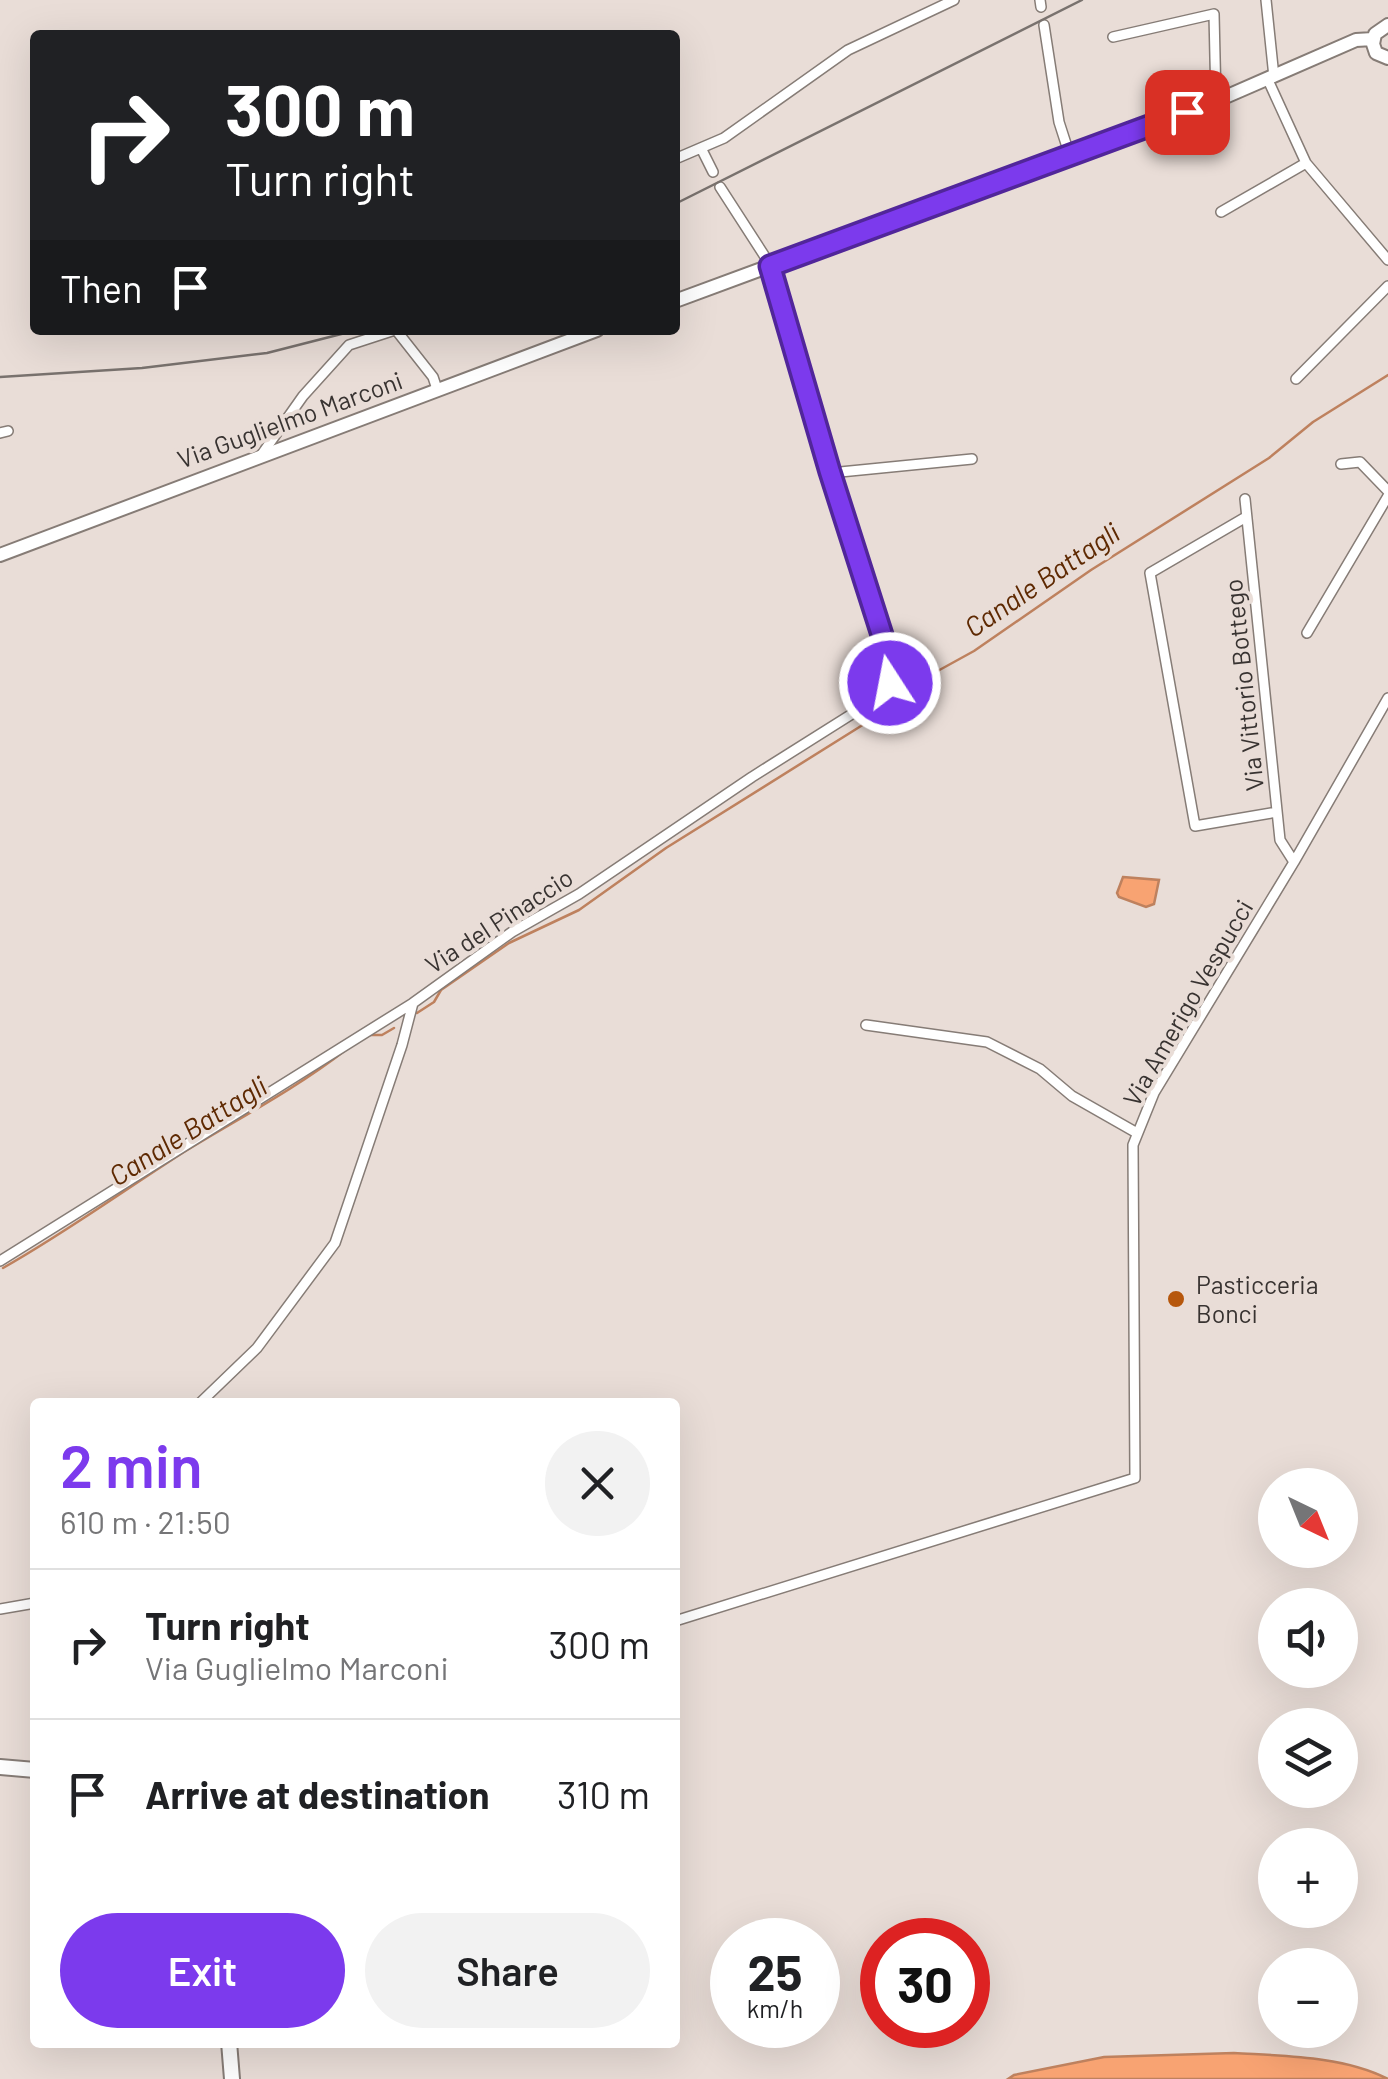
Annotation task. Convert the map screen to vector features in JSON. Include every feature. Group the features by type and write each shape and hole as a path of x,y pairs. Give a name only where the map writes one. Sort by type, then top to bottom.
{"main road":[{"path":"0,1768 30,1770"},
{"path":"229,2048 232,2079"}],"street":[{"path":"680,157 724,138 848,50 953,0"},
{"path":"1266,0 1271,79 1306,163 1388,260"},
{"path":"1113,37 1214,14 1216,100"},
{"path":"1044,25 1069,153"},
{"path":"1388,26 1378,30 1373,39 1376,52 1388,58"},
{"path":"680,299 1271,79 1356,40 1373,39"},
{"path":"701,148 713,172"},
{"path":"1221,212 1306,163"},
{"path":"720,187 770,266 830,472 972,459"},
{"path":"1296,379 1388,286"},
{"path":"262,454 303,396 349,345 380,335"},
{"path":"400,335 433,377 437,389"},
{"name":"Via Guglielmo Marconi","path":"0,554 584,335"},
{"path":"1307,632 1388,494 1360,462 1341,464"},
{"name":"Via del Pinaccio","path":"206,1398 256,1348 335,1243 402,1045 412,1003 512,932 579,894 752,777 872,702 890,683 890,660 830,472"},
{"name":"Via Vittorio Bottego","path":"1244,499 1280,840 1294,862"},
{"path":"1246,517 1150,573 1195,826 1277,812"},
{"name":"Via Amerigo Vespucci","path":"680,1619 1135,1478 1133,1145 1137,1132 1154,1093 1388,698"},
{"path":"0,1261 412,1003"},
{"path":"866,1024 987,1042 1040,1069 1072,1096 1137,1132"},
{"path":"0,1608 30,1604"}],"shaded area":[{"path":"1123,877 1159,880 1154,904 1146,907 1119,897"},
{"path":"1234,2053 1333,2061 1388,2079 1008,2079 1104,2057"}],"waterway":[{"name":"Canale Battagli","path":"417,1013 434,1002 441,990 509,943 579,910 666,848 869,721 914,684 974,651 1091,570 1269,458 1313,422 1388,375"},
{"name":"Canale Battagli","path":"370,1035 382,1035 394,1028"},
{"name":"Canale Battagli","path":"3,1268 347,1049"}],"railway":[{"path":"680,201 1082,0"},
{"path":"0,377 142,368 267,353 337,335"}],"place":[{"name":"Pasticceria Bonci","path":"1176,1299"}],"route":[{"path":"890,683 890,660 770,266 1187,112"}]}
